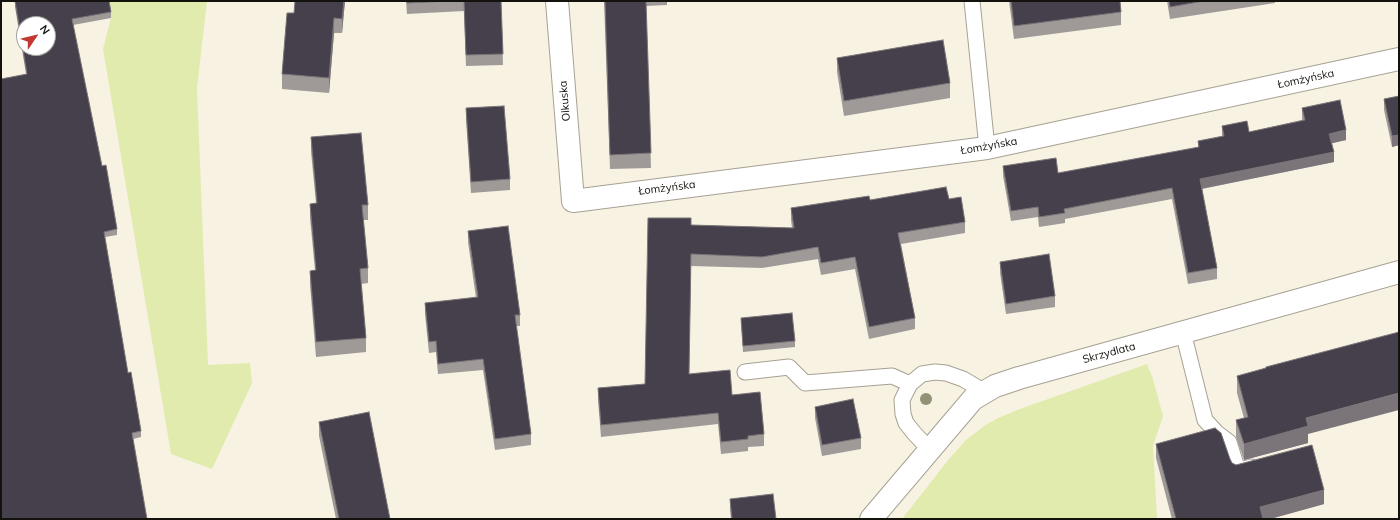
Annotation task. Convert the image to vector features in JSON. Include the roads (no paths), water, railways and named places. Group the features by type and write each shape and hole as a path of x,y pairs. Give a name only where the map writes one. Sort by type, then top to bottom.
{"street":[{"name":"Olkuska","path":"557,1 573,201"},
{"name":"Łomżyńska","path":"573,201 987,148 1399,60"},
{"name":"Skrzydlata","path":"871,519 973,399 995,386 1399,272"}],"lane":[{"path":"972,1 987,148"},
{"path":"1183,332 1205,420 1217,433 1229,442 1238,471 1266,463"},
{"path":"745,372 789,367 805,383 892,376 910,384"},
{"path":"930,450 906,423 903,414 902,400 910,384 922,374 935,372 946,373 963,379 985,392"}]}
